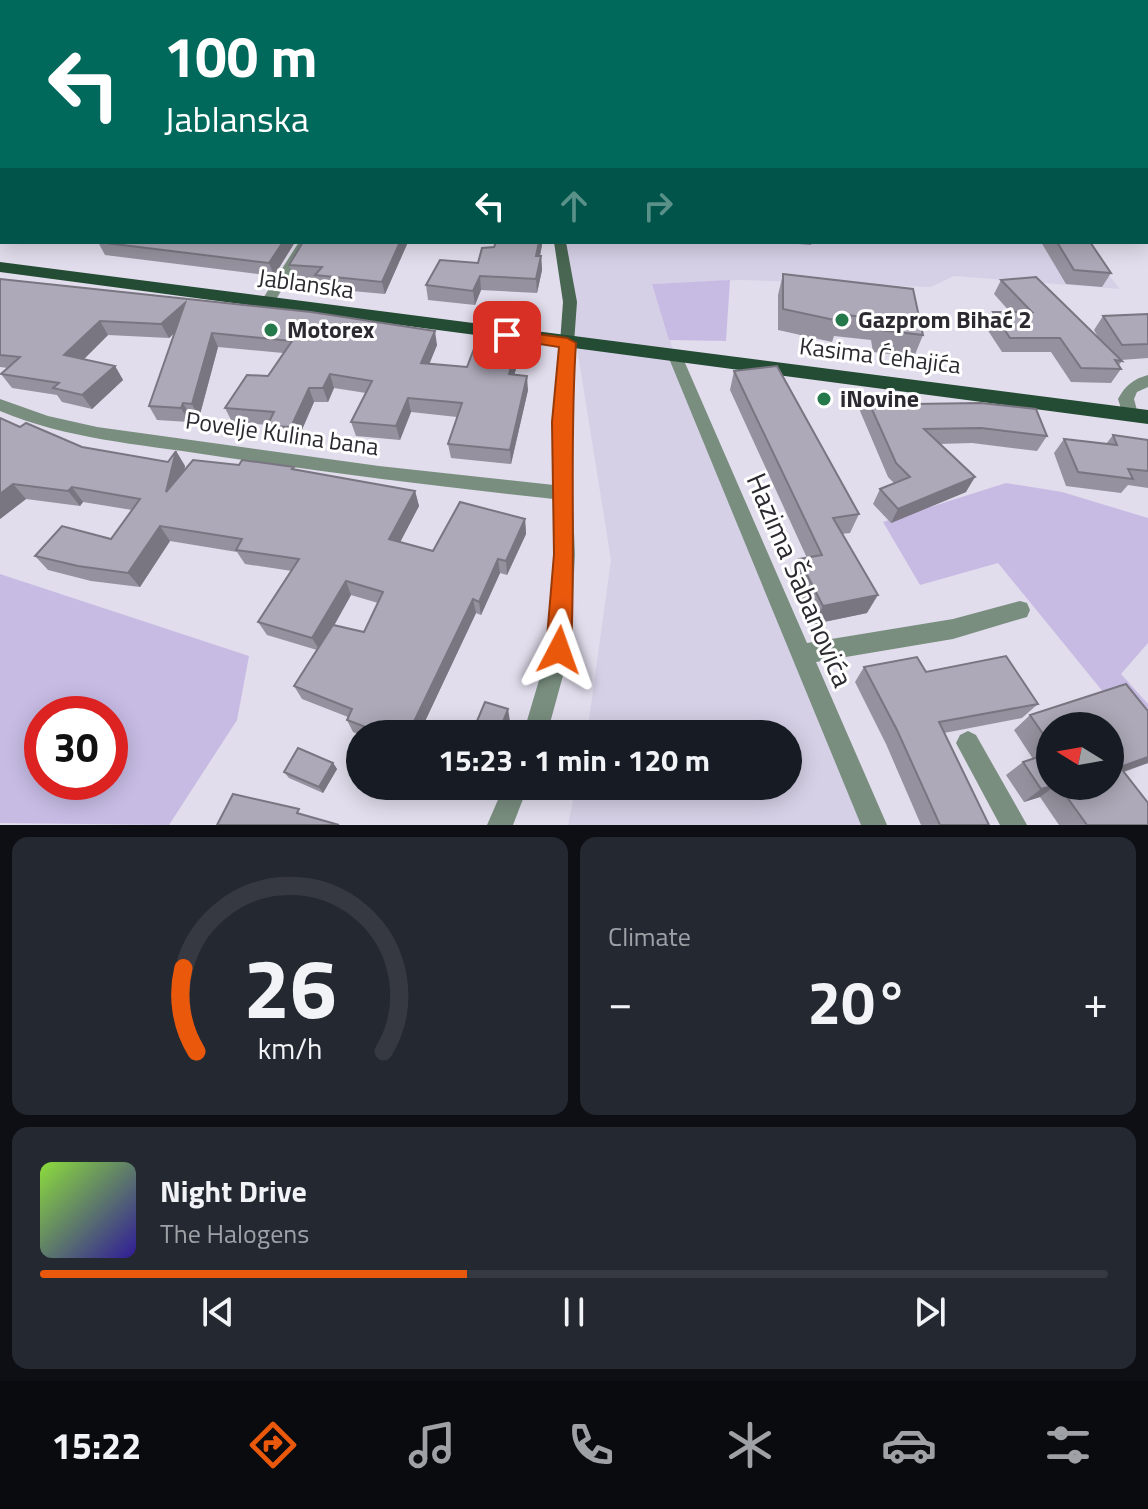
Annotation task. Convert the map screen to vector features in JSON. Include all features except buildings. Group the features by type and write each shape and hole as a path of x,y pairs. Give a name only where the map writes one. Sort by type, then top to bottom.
{"main road":[{"name":"Jablanska","path":"0,267 605,348"},
{"name":"Kasima Ćehajića","path":"605,348 1139,415"}],"street":[{"path":"267,303 304,244"},
{"path":"539,720 559,650 565,554 561,493 570,302 560,244"},
{"name":"Hazima Šabanovića","path":"675,356 874,825"},
{"path":"1139,415 1126,399 1131,389 1148,380"},
{"name":"Povelje Kulina bana","path":"0,405 32,420 109,434 469,484 561,493"},
{"path":"802,654 953,629 1020,610"},
{"path":"968,743 1014,825"},
{"path":"500,825 510,800"}],"shaded area":[{"path":"560,244 1084,244 1120,289 954,276 931,287 742,280 652,284 675,356 874,825 568,825 573,800 802,800 802,720 589,720 611,560"},
{"path":"730,280 726,341 669,340 652,284"},
{"path":"1006,483 1062,492 1148,518 1148,643 1121,674 1148,704 1148,747 1124,718 1124,712 1119,712 998,563 920,585 883,522"},
{"path":"0,574 249,656 237,720 169,825 0,823"}],"place":[{"name":"Gazprom Bihać 2","path":"842,320"},
{"name":"Motorex","path":"271,330"},
{"name":"iNovine","path":"824,399"}],"route":[{"path":"507,335 567,343 561,422 565,554 559,650"}]}
